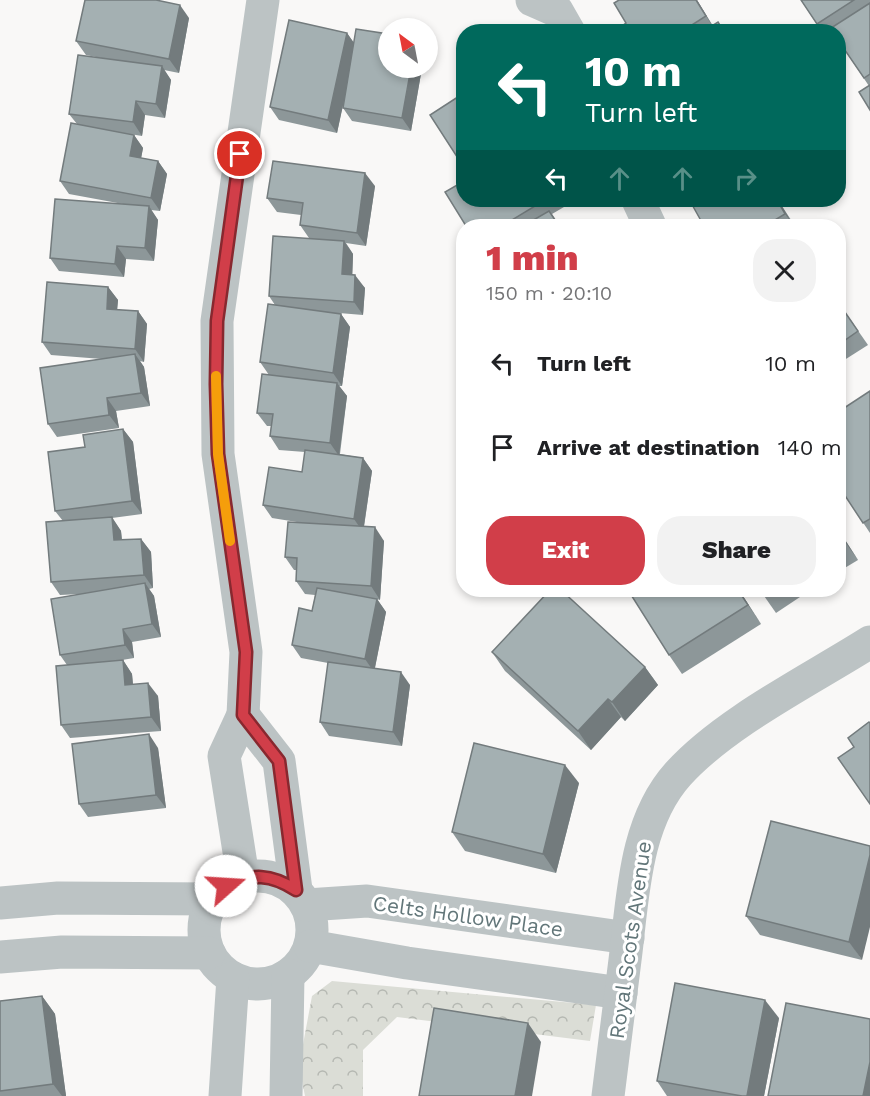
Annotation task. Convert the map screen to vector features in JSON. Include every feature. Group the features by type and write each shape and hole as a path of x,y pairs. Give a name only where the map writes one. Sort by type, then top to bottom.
{"street":[{"path":"243,877 224,756 243,715 246,652 218,454 217,321 263,0"},
{"path":"532,0 557,11 564,24"},
{"name":"Royal Scots Avenue","path":"608,1096 628,938 644,837 659,802 678,774 745,720 870,642"},
{"path":"243,715 279,761 301,898 312,918 310,945 302,963 288,975 260,984 246,983 232,978 218,968 209,953 204,935 205,916 213,899 226,886 243,877 262,876 280,880 301,898"},
{"path":"0,903 58,898 213,899"},
{"name":"Celts Hollow Place","path":"301,898 367,901 628,938"},
{"path":"310,945 407,963 621,993"},
{"path":"0,957 62,952 209,953"},
{"path":"286,1096 288,975"},
{"path":"225,1096 232,978"}],"green space":[{"path":"332,981 596,1005 590,1041 397,1017 363,1050 363,1096 305,1096 299,1066 312,996"}],"building":[{"path":"85,0 156,0 180,5 169,59 76,41"},
{"path":"619,0 696,0 706,16 694,24 625,24 614,3"},
{"path":"801,0 854,0 817,24"},
{"path":"870,3 870,74 864,78 846,52 846,24 837,24"},
{"path":"289,20 347,33 328,120 270,107"},
{"path":"356,29 378,32 378,78 409,78 402,118 343,108"},
{"path":"78,55 162,66 156,104 136,101 133,122 69,114"},
{"path":"870,85 870,110 859,92"},
{"path":"456,98 456,155 430,115"},
{"path":"71,123 134,135 130,156 158,161 151,198 60,181"},
{"path":"273,161 365,173 357,233 300,225 303,203 267,198"},
{"path":"456,186 456,207 533,207 514,219 462,219 445,192"},
{"path":"55,199 149,206 145,248 117,246 115,264 50,258"},
{"path":"693,207 781,207 785,214 777,219 700,219"},
{"path":"549,211 554,219 535,219"},
{"path":"273,236 344,241 342,274 355,275 354,302 269,296"},
{"path":"47,282 108,287 107,309 138,311 135,349 42,342"},
{"path":"268,304 341,314 333,373 260,362"},
{"path":"846,314 858,331 846,339"},
{"path":"135,354 141,393 107,398 109,415 48,424 40,368"},
{"path":"262,374 337,383 330,443 270,436 273,414 257,413"},
{"path":"870,391 870,519 863,523 846,497 846,407"},
{"path":"123,429 132,501 55,511 48,452 85,447 83,435"},
{"path":"305,450 363,458 354,519 263,505 269,467 302,472"},
{"path":"112,517 114,540 141,539 144,575 51,582 46,522"},
{"path":"288,522 375,527 371,586 296,581 297,558 285,557"},
{"path":"145,583 152,624 123,629 125,645 60,655 51,599"},
{"path":"317,588 377,599 365,659 292,645 299,608 312,611"},
{"path":"543,597 569,597 645,667 612,702 608,699 578,731 492,652"},
{"path":"632,597 743,597 748,605 669,655"},
{"path":"123,660 125,685 148,683 151,717 61,725 56,666"},
{"path":"328,662 401,672 393,732 320,722"},
{"path":"869,722 870,804 838,758 854,747 848,738"},
{"path":"149,734 156,795 79,804 72,744"},
{"path":"474,743 565,765 543,854 452,832"},
{"path":"771,821 870,846 870,855 849,942 746,916"},
{"path":"675,983 765,1000 747,1096 657,1081"},
{"path":"42,996 53,1084 0,1091 0,1001"},
{"path":"786,1003 870,1019 870,1062 863,1096 768,1096"},
{"path":"434,1008 528,1023 515,1096 419,1096"}],"slow traffic":[{"path":"216,376 218,454 230,541"}],"route":[{"path":"226,886 243,877 262,876 280,880 296,890 279,761 243,715 246,652 218,454 217,321 240,154"}]}
